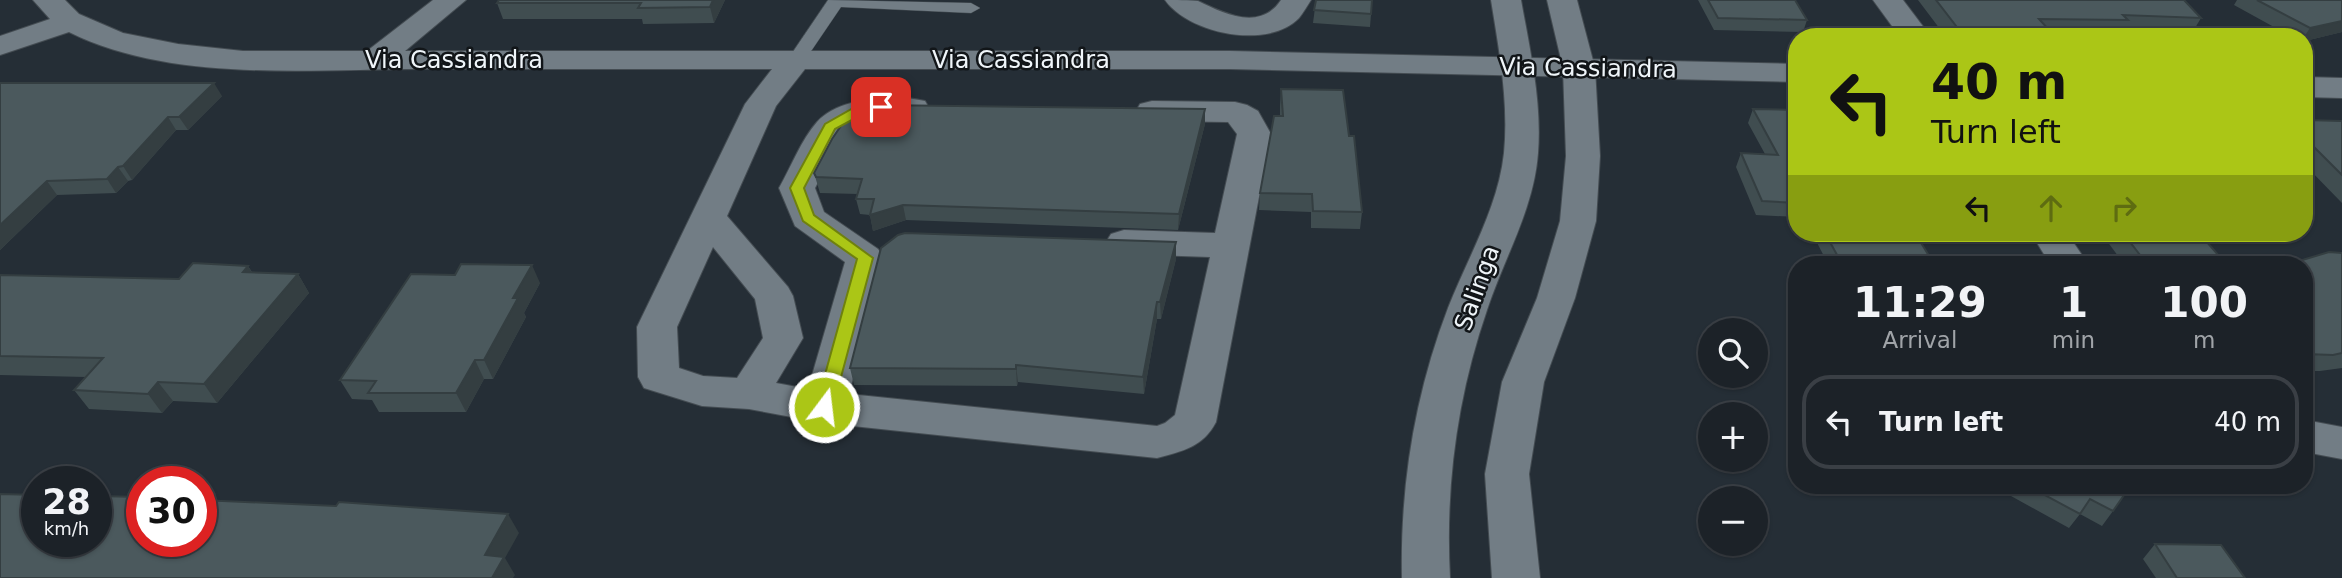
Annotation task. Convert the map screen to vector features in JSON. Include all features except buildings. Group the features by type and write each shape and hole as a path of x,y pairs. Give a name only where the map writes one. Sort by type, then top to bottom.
{"street":[{"name":"Via Cassiandra","path":"48,0 71,22 109,37 170,52 243,60 1230,60 1788,73"},
{"path":"373,61 452,0"},
{"path":"1180,0 1187,10 1204,19 1239,26 1271,22 1288,15 1296,0"},
{"name":"Salinga","path":"1426,578 1424,551 1430,470 1445,389 1467,312 1510,202 1521,154 1518,66 1506,0"},
{"path":"1516,578 1507,474 1523,382 1556,298 1578,221 1583,156 1578,68 1562,0"},
{"path":"1888,0 1909,28"},
{"path":"0,46 71,22"},
{"path":"1230,60 1239,26"},
{"path":"797,59 761,104 710,219 657,327 659,377 702,391 749,394 824,407 1157,442 1179,436 1195,422 1254,134 1247,118 1235,112 1126,111"},
{"path":"2313,87 2342,88"},
{"path":"865,258 808,218 800,201 797,188 830,127 859,110 881,107 949,108"},
{"path":"710,219 774,296 783,338 749,394"},
{"path":"824,407 865,258 887,241 897,238"},
{"path":"1095,241 1230,246"},
{"path":"2313,438 2342,443"}],"lane":[{"path":"797,59 836,1 971,8"}],"route":[{"path":"824,407 865,258 808,218 797,188 830,127 859,110 881,107"}]}
